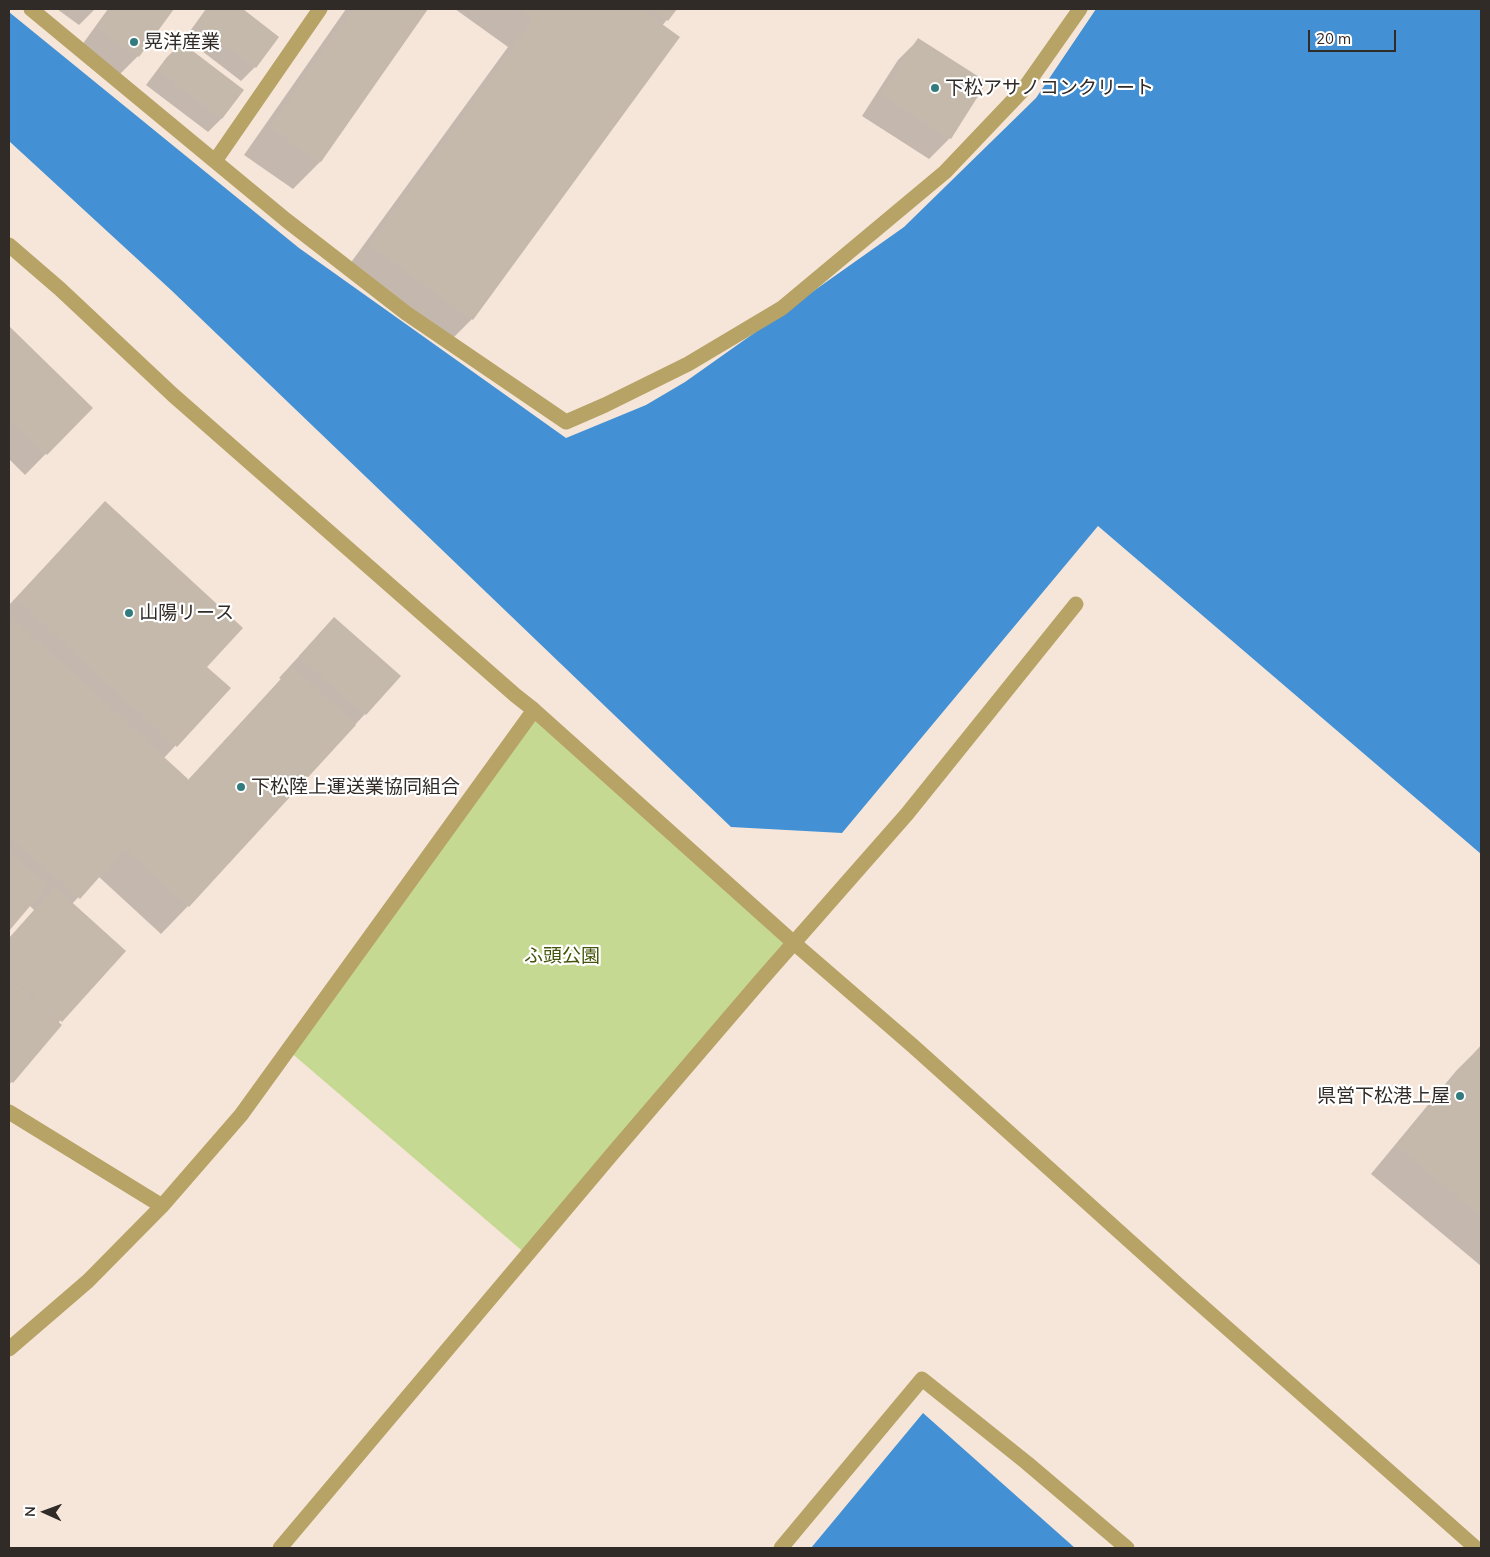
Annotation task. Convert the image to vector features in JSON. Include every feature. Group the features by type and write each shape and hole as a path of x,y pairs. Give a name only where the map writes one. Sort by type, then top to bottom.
{"street":[{"path":"30,9 286,220 406,313 566,422 605,406 688,364 782,308 946,172 1023,90 1080,9"},
{"path":"215,160 320,9"},
{"path":"9,245 60,289 173,395 534,710 794,943 914,1046 1184,1290 1476,1548"},
{"path":"280,1548 619,1146 908,814 1076,604"},
{"path":"9,1349 88,1280 162,1206 241,1115 534,710"},
{"path":"9,1112 162,1206"},
{"path":"781,1548 922,1379 1027,1462 1127,1548"}],"green space":[{"name":"ふ頭公園","path":"534,710 794,937 527,1255 289,1051"}],"water":[{"path":"1096,9 1481,9 1481,854 1098,526 842,833 731,827 171,290 9,141 9,12 299,248 566,438 646,405 685,382 904,227 1036,98"},
{"path":"923,1413 1075,1548 811,1548"}],"building":[{"name":"晃洋産業","path":"112,9 174,9 139,57 99,28"},
{"path":"209,9 243,9 279,37 256,68 197,24"},
{"path":"353,9 428,9 321,162 270,127"},
{"path":"520,9 641,9 680,37 473,320 370,244 534,19"},
{"path":"651,9 677,9 668,21"},
{"name":"下松アサノコンクリート","path":"918,38 987,82 951,139 882,94"},
{"path":"181,42 244,90 222,119 159,71"},
{"path":"9,326 93,408 47,455 9,418"},
{"name":"山陽リース","path":"105,501 243,628 207,667 231,688 177,747 16,598"},
{"path":"334,617 401,676 366,715 299,656"},
{"path":"14,620 188,779 128,846 292,667 356,725 189,907 125,848 80,899 9,835 9,625"},
{"path":"9,853 47,886 9,931"},
{"path":"55,887 126,951 62,1022 9,974 9,939"},
{"path":"9,979 62,1025 13,1083 9,1080"},
{"name":"県営下松港上屋","path":"1481,1045 1481,1216 1398,1146"}],"place":[{"name":"晃洋産業","path":"134,42"},
{"name":"下松アサノコンクリート","path":"935,88"},
{"name":"山陽リース","path":"129,613"},
{"name":"下松陸上運送業協同組合","path":"241,787"},
{"name":"県営下松港上屋","path":"1460,1096"}]}
